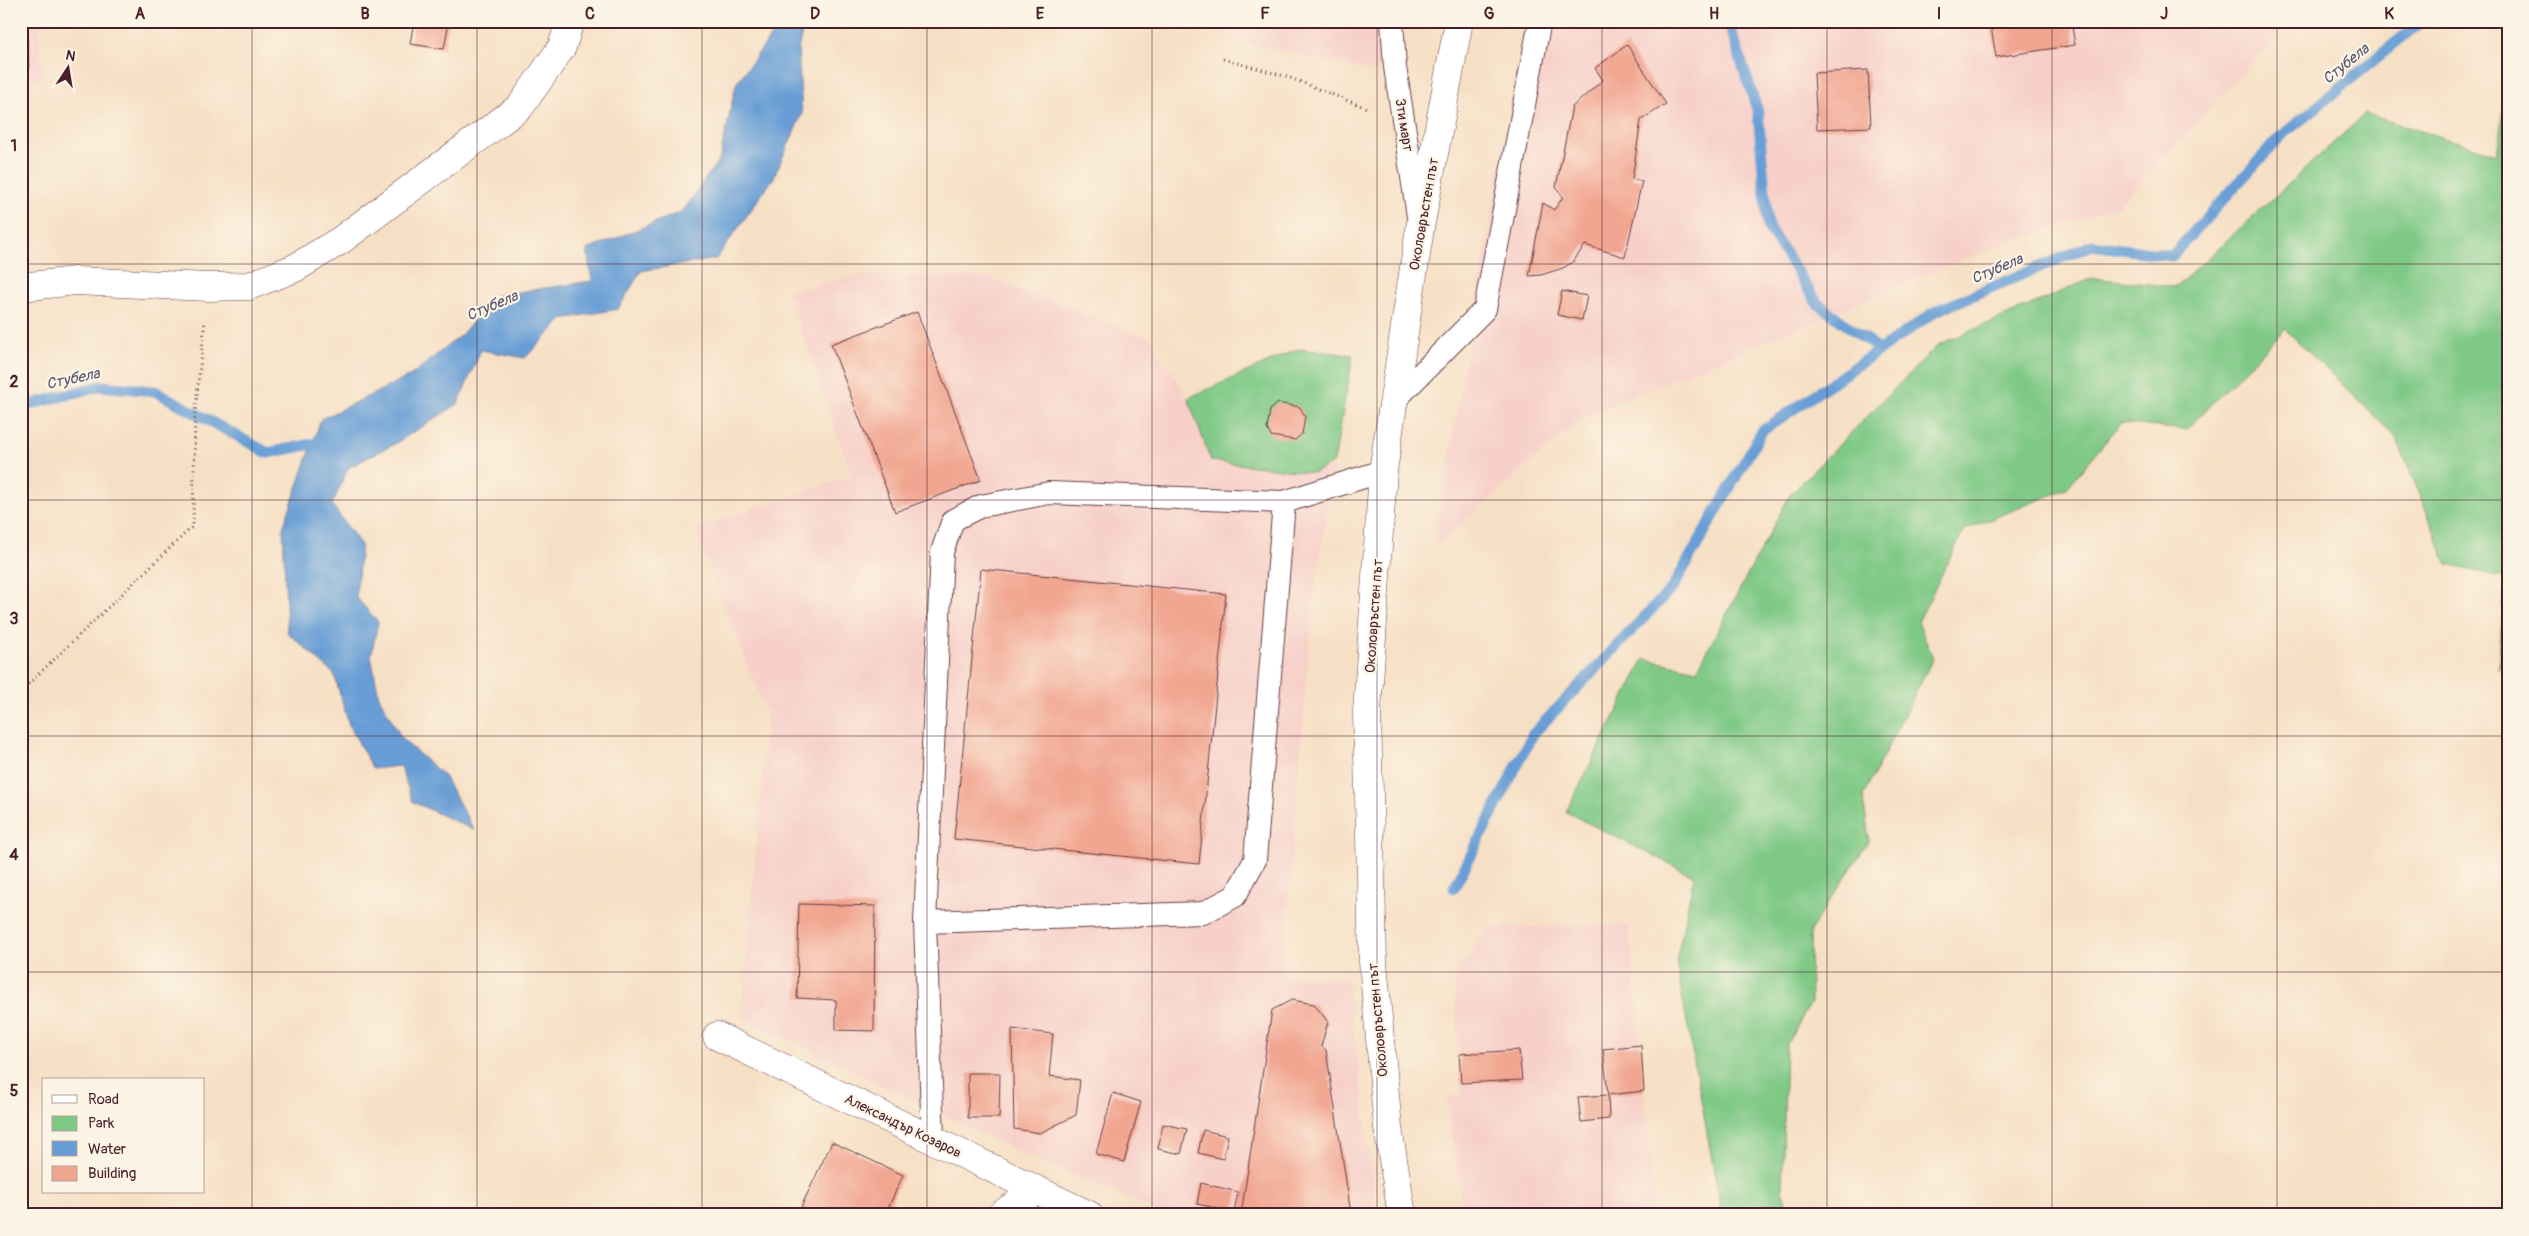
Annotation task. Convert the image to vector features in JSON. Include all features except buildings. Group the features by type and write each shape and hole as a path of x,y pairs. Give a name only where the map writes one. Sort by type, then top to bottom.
{"main road":[{"path":"21,287 75,281 208,287 249,286 294,268 341,240 520,108 562,47 570,21"},
{"name":"Околовръстен път","path":"1402,1215 1388,1128 1372,943 1367,712 1383,471 1420,228 1459,21"},
{"name":"Александър Козаров","path":"717,1036 1089,1215"},
{"path":"1001,1215 1036,1190"}],"lane":[{"name":"3ти март","path":"1392,21 1395,67 1420,228"},
{"path":"1393,402 1485,309 1540,21"},
{"path":"933,1140 925,922 942,552 953,520 981,506 1049,493 1284,502 1383,471"},
{"path":"925,922 1204,913 1235,896 1256,860 1284,502"}],"path":[{"path":"1223,59 1288,76 1360,106 1404,120"},
{"path":"21,691 193,526 195,413 208,287"}],"shaded area":[{"path":"21,21 38,21 43,78 21,79"},
{"path":"1215,21 1375,21 1379,73 1255,45"},
{"path":"1525,21 2291,21 2118,206 1992,248 1584,416 1433,549"},
{"path":"856,276 987,277 1151,339 1188,398 1211,461 1314,473 1334,462 1313,602 1282,977 1347,979 1377,1215 1164,1215 1007,1146 742,1017 767,715 694,528 852,476 788,292"},
{"path":"1629,925 1655,1215 1463,1215 1447,1097 1462,1095 1454,976 1489,928"}],"green space":[{"path":"2508,74 2508,663 2498,670 2505,578 2448,565 2396,437 2285,329 2186,430 2121,423 2066,489 1964,530 1918,622 1933,658 1863,796 1869,841 1810,931 1811,1003 1786,1045 1782,1190 1790,1215 1722,1215 1676,962 1694,876 1566,812 1644,659 1697,670 1791,493 1938,345 2093,278 2176,287 2365,114 2497,154"},
{"path":"1298,349 1353,355 1334,462 1314,473 1211,461 1188,398"}],"water":[{"path":"782,21 805,21 798,49 802,114 773,179 716,259 641,271 618,309 563,319 525,358 481,350 458,404 396,443 348,468 332,505 361,545 356,597 378,622 371,656 379,697 402,739 444,776 474,830 413,802 400,766 373,769 349,725 334,674 287,632 283,528 321,419 410,376 460,336 498,295 592,281 587,250 683,211 720,158 736,84"}],"waterway":[{"name":"Стубела","path":"1728,21 1758,112 1768,227 1817,303 1880,350"},
{"path":"1454,888 1533,734 1673,587 1762,431 1936,311 2092,245 2172,256 2280,137 2422,21"},
{"name":"Стубела","path":"21,407 100,386 155,391 268,453 327,441"}]}
